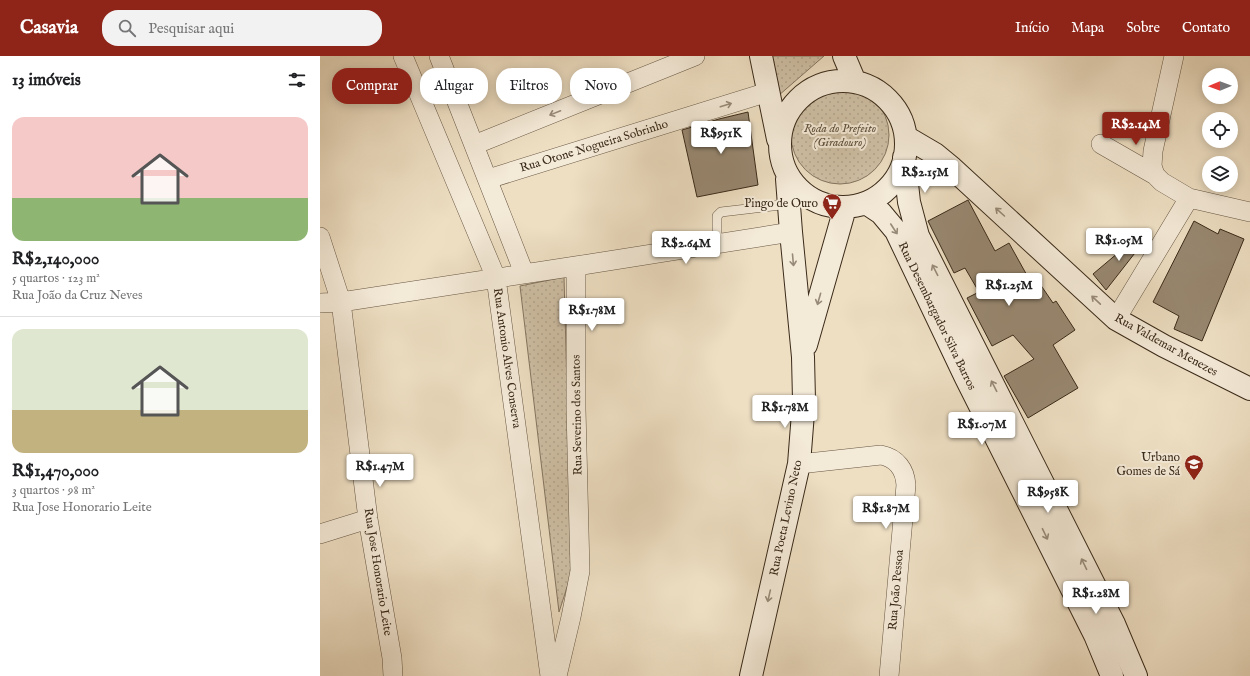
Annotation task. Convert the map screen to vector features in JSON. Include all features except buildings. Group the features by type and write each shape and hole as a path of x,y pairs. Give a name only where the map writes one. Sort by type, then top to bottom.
{"main road":[{"path":"761,56 781,158 788,179 804,195 823,205 845,208 866,203 884,193 897,177 905,147 901,119 890,102 874,89 855,82 834,81 821,85 797,100 786,117 780,137 781,158"},
{"path":"844,56 855,82"},
{"name":"Rua Desembargador Silva Barros","path":"905,147 909,202 918,236 975,372"},
{"name":"Rua Valdemar Menezes","path":"905,147 935,154 1116,319 1164,346 1250,389"},
{"name":"Rua Poeta Levino Neto","path":"751,676 799,464 804,400 802,357 790,232 788,179"},
{"name":"Rua Desembargador Silva Barros","path":"866,203 881,213 896,231 975,372 1104,630 1136,676"},
{"name":"Rua Poeta Levino Neto","path":"802,357 845,208"},
{"name":"Rua Desembargador Silva Barros","path":"1104,630 1112,676"}],"street":[{"name":"Rua Antonio Alves Conserva","path":"403,56 496,278 550,676"},
{"path":"439,56 524,273"},
{"path":"474,145 695,56"},
{"path":"1153,170 1153,151 1174,56"},
{"name":"Rua Otone Nogueira Sobrinho","path":"488,179 768,92"},
{"path":"1101,144 1153,170 1162,182 1189,198 1250,212"},
{"path":"1116,319 1189,198"},
{"path":"320,303 341,302 790,232"},
{"name":"Rua Jose Honorario Leite","path":"320,237 341,302 368,519 392,658 393,676"},
{"name":"Rua Severino dos Santos","path":"557,676 580,571 576,417 576,266"},
{"name":"Rua João Pessoa","path":"799,464 881,454 893,459 903,470 906,478 906,486 889,676"},
{"path":"320,534 368,519"}],"lane":[{"path":"717,244 717,216 720,212 789,204"}],"green space":[{"path":"770,56 824,56 778,96"},
{"name":"Roda do Prefeito (Giradouro)","path":"840,86 859,90 875,100 885,116 889,135 885,154 875,170 859,180 840,184 821,180 805,170 795,154 791,135 795,116 805,100 821,90"},
{"path":"564,277 572,572 559,612 520,286"}],"place":[{"name":"Pingo de Ouro","path":"832,220"},
{"name":"Urbano Gomes de Sá","path":"1194,481"}]}
